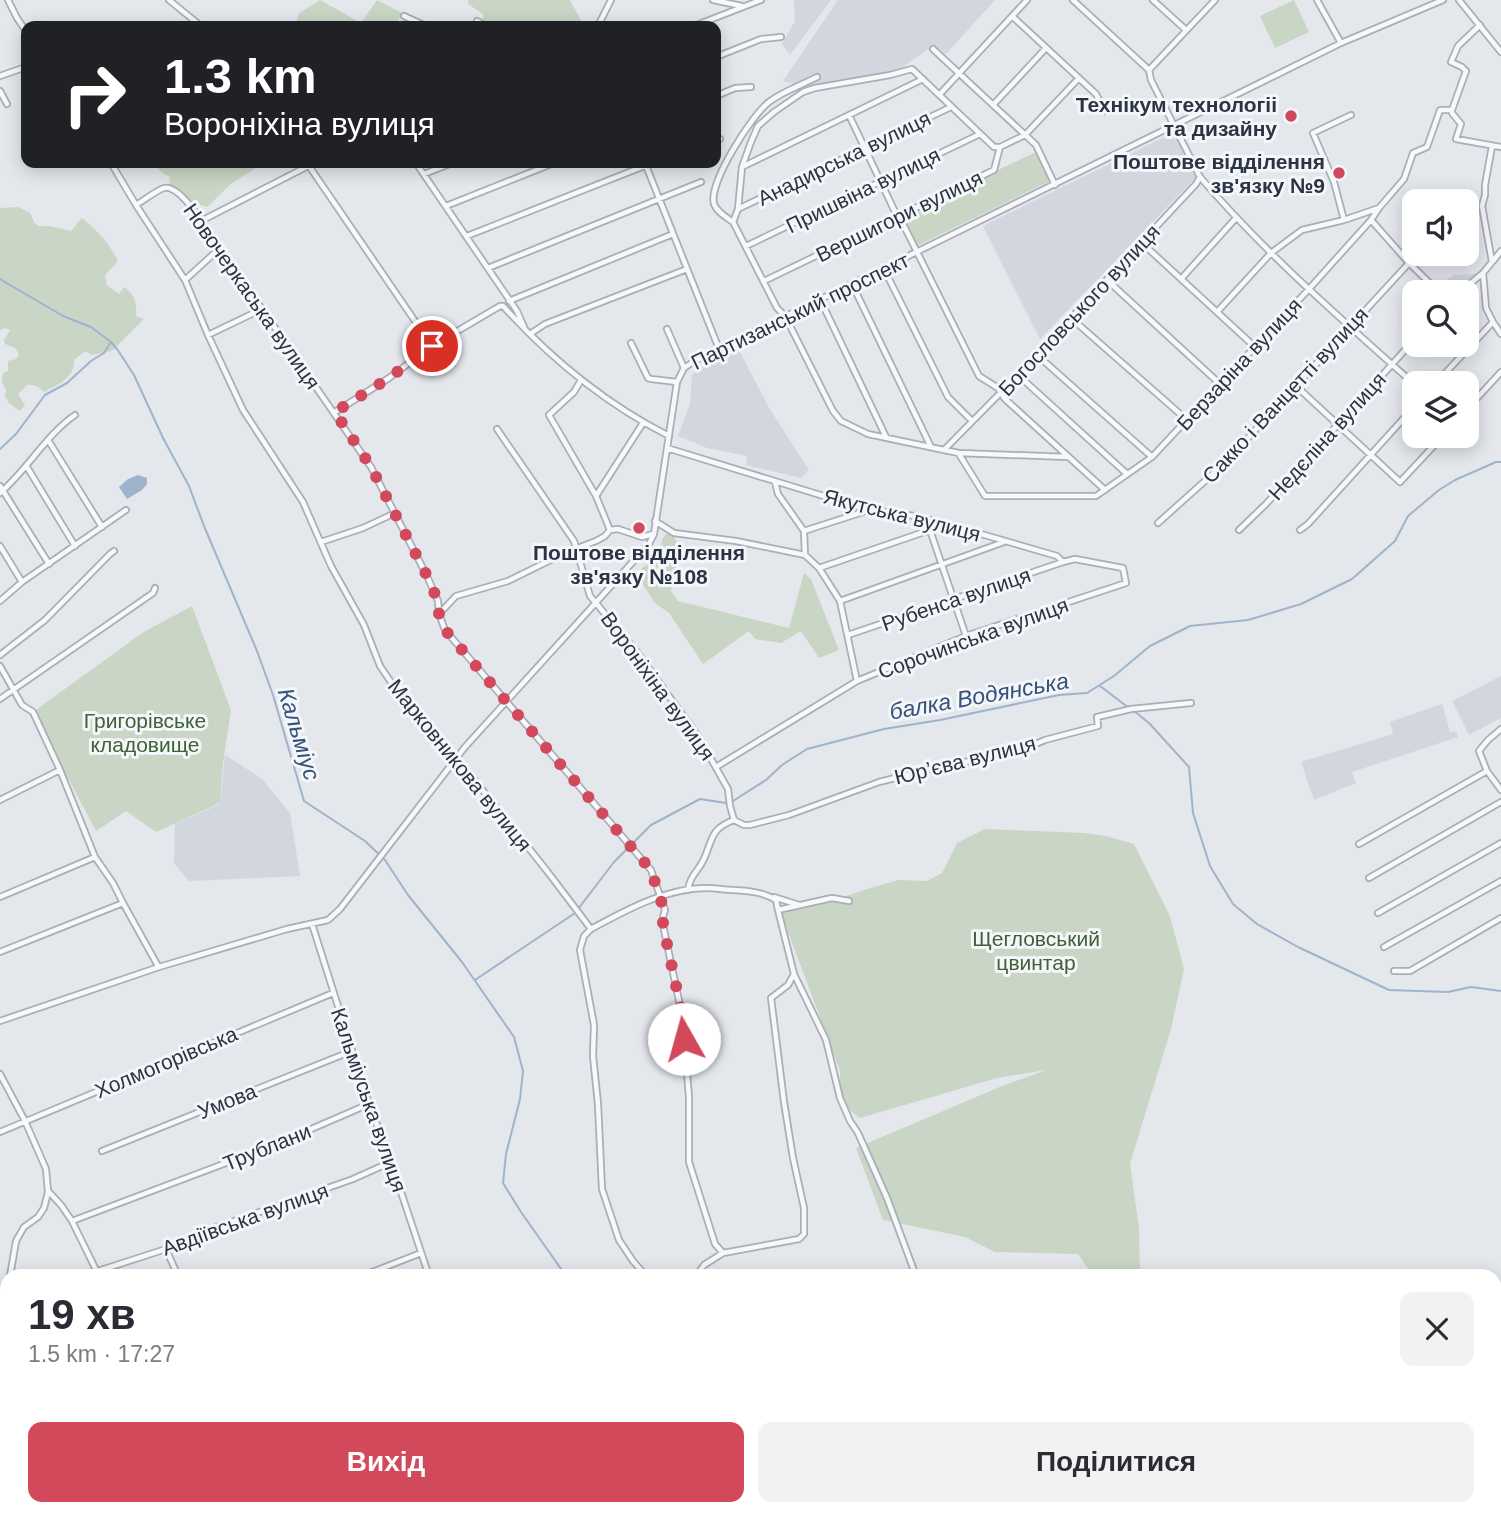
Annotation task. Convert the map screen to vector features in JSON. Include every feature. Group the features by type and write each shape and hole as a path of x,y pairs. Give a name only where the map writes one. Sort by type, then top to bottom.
{"street":[{"path":"8,0 21,24"},
{"path":"169,0 195,21"},
{"path":"600,21 611,0"},
{"path":"713,0 743,6"},
{"path":"706,21 761,0"},
{"path":"940,94 1027,0"},
{"path":"1073,0 1149,70 1200,177 1236,218 1402,374"},
{"path":"1153,0 1186,30"},
{"path":"1149,70 1215,0"},
{"path":"1317,0 1341,43"},
{"name":"Партизанський проспект","path":"654,534 677,382 684,368 1341,43 1443,0"},
{"path":"1459,0 1501,52"},
{"path":"404,16 415,21"},
{"path":"1012,16 1096,94 1105,111"},
{"path":"1480,25 1458,46 1451,62 1466,71 1452,110 1461,124 1456,139 1501,147"},
{"path":"721,55 761,38 781,37"},
{"path":"993,105 1046,48"},
{"path":"933,49 1036,145 1055,185"},
{"path":"0,76 21,69"},
{"path":"733,222 738,209 742,167 758,126 803,92 815,88 890,75 908,69 915,71 994,147 1000,147"},
{"path":"817,77 772,100 759,110 726,161 714,195 715,205 722,215 733,222 836,416 853,428 868,434 959,453 1068,457"},
{"name":"Вершигори вулиця","path":"764,281 994,170 1000,147 1025,135 1079,78"},
{"path":"742,167 923,79"},
{"path":"721,94 735,88 751,87"},
{"path":"0,91 7,104"},
{"name":"Анадирська вулиця","path":"738,209 951,107"},
{"name":"Берзаріна вулиця","path":"959,453 985,496 1096,496 1105,490 1152,457 1309,289 1404,179 1413,153 1427,147 1440,110 1452,110"},
{"path":"849,115 979,376 998,388 1004,400 1105,490"},
{"path":"1344,220 1334,182 1313,133 1350,115"},
{"name":"Пришвіна вулиця","path":"746,246 980,134"},
{"path":"1492,146 1482,206 1492,262"},
{"name":"Марковникова вулиця","path":"114,168 184,280 243,410 303,502 331,566 364,625 380,666 397,691 457,758 591,929"},
{"path":"201,221 304,168"},
{"path":"315,168 432,346"},
{"path":"420,168 517,312 528,333"},
{"path":"424,174 439,168"},
{"path":"446,206 541,168"},
{"path":"467,236 635,168"},
{"path":"647,168 719,349"},
{"name":"Богословського вулиця","path":"944,450 1037,355 1200,177"},
{"path":"488,268 701,182"},
{"name":"Новочеркаська вулиця","path":"136,205 164,188 172,188 191,207 371,467 438,601 445,630 651,870 664,910 663,925 682,1014 689,1097 688,1149 691,1168 715,1244 723,1253"},
{"path":"1217,312 1271,253 1302,230 1379,208"},
{"path":"1181,279 1236,218"},
{"path":"1371,220 1402,255"},
{"path":"509,301 673,234"},
{"path":"1142,243 1255,347"},
{"path":"184,280 220,248"},
{"path":"1475,280 1501,251"},
{"name":"Сакко і Ванцетті вулиця","path":"1157,523 1225,463 1406,266"},
{"path":"1412,266 1427,280"},
{"path":"528,333 687,269"},
{"path":"884,269 948,397 972,421"},
{"path":"1483,273 1486,308 1501,334"},
{"path":"1107,280 1220,384"},
{"path":"852,284 932,448"},
{"path":"820,299 886,438"},
{"path":"335,412 389,378 432,346 503,306 528,333 581,380 643,423 669,436"},
{"path":"208,335 262,309"},
{"path":"1071,318 1186,420"},
{"path":"1447,371 1493,322"},
{"path":"667,329 684,368"},
{"path":"631,343 648,378 677,382"},
{"name":"Недєліна вулиця","path":"1239,530 1402,354"},
{"path":"1037,355 1152,457"},
{"path":"1479,396 1501,372"},
{"path":"1018,375 1127,474"},
{"path":"581,380 574,392 548,415 596,496 610,530"},
{"path":"1296,386 1400,482 1432,448"},
{"path":"49,564 1,490 27,467 48,440 75,415"},
{"path":"1300,530 1402,420"},
{"path":"596,496 643,423"},
{"name":"Вороніхіна вулиця","path":"497,429 574,541 590,596 638,652 698,736 728,789 734,820"},
{"path":"48,440 102,527"},
{"name":"Якутська вулиця","path":"667,448 869,510 915,516 1058,556 1063,562 1075,559 1123,568 1126,583"},
{"path":"27,467 75,546"},
{"path":"775,482 778,494 804,531 805,555"},
{"path":"0,601 22,582 126,510"},
{"path":"804,531 869,510"},
{"path":"320,542 363,528 394,513"},
{"path":"931,520 930,530 966,636"},
{"path":"655,522 674,533 736,541 805,555 819,568 840,601 857,681"},
{"path":"439,614 456,596 508,582 566,552 596,541 610,530 618,528 642,537 654,534"},
{"path":"819,568 930,530"},
{"path":"0,1021 159,967 287,929 328,920 340,909 457,758 643,551 654,534"},
{"path":"840,601 1005,541"},
{"path":"0,546 22,582"},
{"path":"0,655 45,620 114,551"},
{"name":"Рубенса вулиця","path":"848,635 1063,562"},
{"name":"Сорочинська вулиця","path":"716,767 857,681 966,636 1126,583"},
{"path":"0,699 153,593 155,588"},
{"path":"0,666 22,705 33,712 61,771 95,857 113,883 159,967"},
{"name":"Юр’єва вулиця","path":"734,820 750,825 789,815 879,782 1023,750 1045,740 1098,726 1097,717 1131,709 1191,703"},
{"path":"1501,729 1479,751 1487,771 1501,790"},
{"path":"0,800 61,771"},
{"path":"1359,844 1487,771"},
{"path":"1369,878 1501,802"},
{"path":"688,890 689,880 704,859 712,837 723,824 734,820"},
{"path":"1378,913 1501,843"},
{"path":"0,897 95,857"},
{"path":"1384,947 1501,881"},
{"path":"640,1269 619,1240 602,1189 593,1056 594,1025 580,950 584,936 591,929 633,907 688,890 719,889 767,895 801,905"},
{"path":"767,895 776,900 794,974 826,1040 840,1098 887,1198 913,1269"},
{"path":"778,910 832,898 849,901"},
{"path":"0,952 123,903"},
{"path":"1394,971 1410,971 1501,918"},
{"name":"Кальміуська вулиця","path":"312,924 369,1104 427,1269"},
{"path":"701,1269 723,1253 799,1238 804,1234 804,1208 784,1102 771,998 788,985 794,974"},
{"name":"Холмогорівська","path":"0,1132 333,993"},
{"name":"Умова","path":"102,1151 352,1051"},
{"name":"Авдіївська вулиця","path":"0,1074 46,1169 48,1192 72,1221 96,1269"},
{"name":"Трублани","path":"72,1221 279,1143 369,1104"},
{"name":"Авдіївська вулиця","path":"112,1269 214,1228 353,1179 391,1162"},
{"path":"11,1269 16,1241 24,1227 38,1217 44,1208 48,1192"},
{"path":"166,1249 175,1269"},
{"path":"380,1269 421,1253"}],"shaded area":[{"path":"794,0 831,0 790,55 782,44 795,21"},
{"path":"838,0 995,0 946,54 934,45 900,69 807,87 783,81"},
{"path":"1175,132 1196,177 1040,339 983,226"},
{"path":"1475,274 1475,278 1446,280 1454,275"},
{"path":"739,350 769,408 809,470 801,478 746,465 747,456 707,448 678,436 690,404 692,375"},
{"path":"1501,676 1501,718 1469,735 1452,701"},
{"path":"1442,704 1450,732 1457,732 1458,737 1352,772 1356,783 1314,800 1301,762 1393,734 1390,722"},
{"path":"225,755 262,779 290,813 300,876 189,881 174,863 175,824 220,804"}],"green space":[{"path":"320,0 357,21 297,21 299,13"},
{"path":"377,0 402,13 398,21 362,21"},
{"path":"468,0 570,0 581,21 483,21 483,14 468,4"},
{"path":"1294,0 1309,32 1275,48 1260,16"},
{"path":"1036,152 1050,181 917,246 902,216"},
{"path":"158,168 256,168 232,183 207,207 191,202 169,184 170,177"},
{"path":"18,207 30,213 38,226 71,231 82,218 88,223 107,243 118,261 105,275 107,285 119,294 124,287 128,290 134,300 136,316 144,319 112,351 92,355 85,351 74,360 72,372 54,387 44,392 37,386 27,385 18,394 25,405 20,411 5,397 6,390 2,382 3,373 8,371 8,361 16,359 19,354 15,348 5,344 4,340 10,330 0,330 0,208"},
{"path":"666,534 671,534 682,547 671,591 678,601 789,628 804,573 811,579 839,650 819,658 801,631 781,643 755,639 749,631 703,664 669,613 655,603 638,577 642,568 661,554 662,540"},
{"name":"Григорівське кладовище","path":"192,606 231,710 220,803 156,832 126,811 96,831 33,712 142,633"},
{"name":"Щегловський цвинтар","path":"985,829 1084,833 1134,844 1170,916 1184,969 1171,1029 1130,1164 1139,1228 1140,1269 1088,1269 1078,1254 995,1252 965,1237 883,1220 856,1148 1046,1070 997,1078 860,1118 849,1110 840,1087 840,1071 781,913 820,905 898,880 927,881 942,873 957,843"}],"water":[{"path":"138,475 147,478 147,484 127,499 119,487"}],"waterway":[{"name":"Кальміус","path":"0,279 63,316 91,327 117,349 134,375 189,486 257,651 273,695 304,801 365,841 385,860 408,895 462,962 514,1037 523,1071 520,1099 506,1154 503,1183 561,1269"},
{"path":"0,449 16,434 45,395 67,383 104,353 111,342"},
{"name":"балка Водянська","path":"475,980 575,913 614,862 651,825 700,799 726,803 733,801 807,749 884,729 1059,695 1087,693 1114,676 1150,646 1190,626 1248,620 1301,604 1352,579 1395,541 1408,516 1439,490 1455,480 1501,462"},
{"path":"1100,686 1129,708"},
{"path":"1134,711 1149,723 1189,767 1193,813 1210,866 1233,904 1257,924 1298,947 1389,990 1448,992 1471,987 1501,991"}],"place":[{"name":"Технікум технологіі та дизайну","path":"1291,116"},
{"name":"Поштове відділення зв'язку №9","path":"1339,173"},
{"name":"Поштове відділення зв'язку №108","path":"639,528"}],"route":[{"path":"432,346 389,378 335,412 371,467 427,576 438,601 445,630 651,870 664,910 663,925 682,1014 684,1039"}]}
